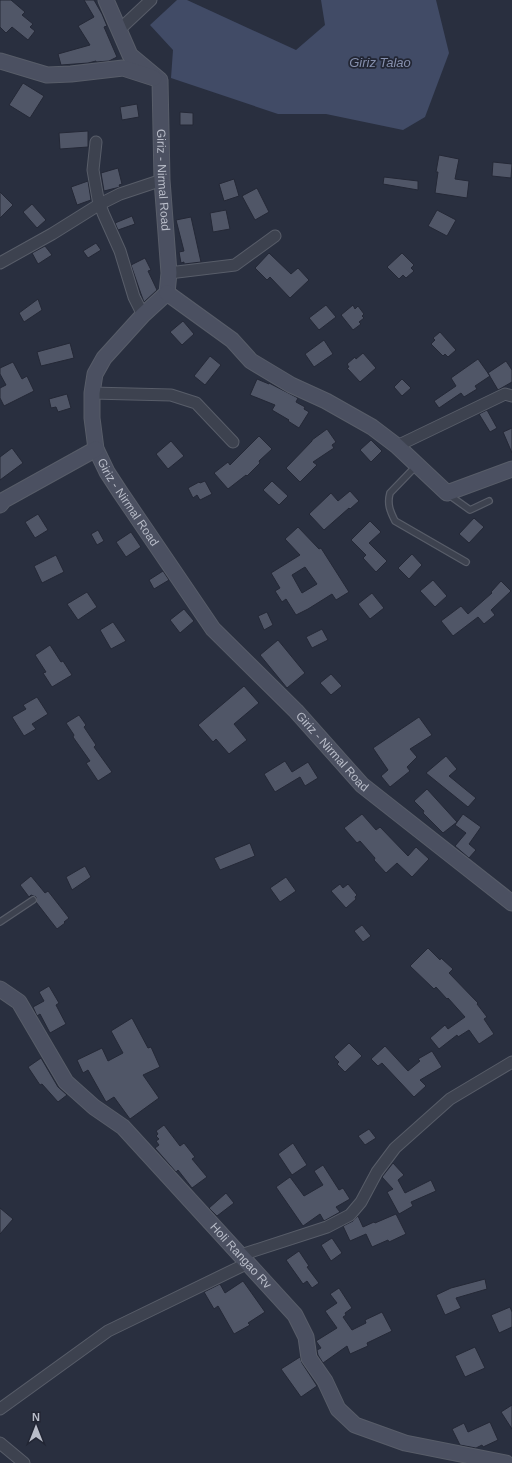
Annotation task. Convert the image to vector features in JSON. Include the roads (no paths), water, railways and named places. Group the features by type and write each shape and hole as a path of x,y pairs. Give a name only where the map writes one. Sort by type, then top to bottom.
{"street":[{"path":"106,0 130,54 160,80"},
{"path":"119,30 151,0"},
{"path":"0,61 47,75 71,74 123,68 160,80"},
{"name":"Giriz - Nirmal Road","path":"160,80 162,180 170,273 167,293 143,315 104,358 95,374 92,393 92,418 96,449 111,479 213,629 296,711 362,785 512,903"},
{"path":"96,142 93,170 102,213 120,251 134,297 143,315"},
{"path":"0,263 52,234 100,204 120,194 162,180"},
{"path":"170,273 235,265 275,236"},
{"path":"167,293 232,340 251,362 291,385 326,401 372,427 397,446 447,493 512,469"},
{"path":"92,393 171,395 196,403 233,442"},
{"path":"397,446 505,394 512,396"},
{"path":"2,499 96,449"},
{"name":"Holi Rangao Rv","path":"0,989 19,1002 66,1082 94,1108 123,1127 295,1315 306,1337 309,1358 325,1382 338,1409 355,1425 405,1443 506,1463"},
{"path":"0,1409 108,1331 244,1259 327,1227 350,1215 361,1202 377,1172 395,1148 450,1099 512,1062"},
{"path":"0,1443 24,1463"}],"lane":[{"path":"417,465 390,494 389,511 395,521 466,562"},
{"path":"447,493 470,510 489,501"},
{"path":"0,922 33,900"}],"water":[{"name":"Giriz Talao","path":"177,0 187,0 296,50 325,25 321,0 436,0 449,53 425,117 403,130 326,114 278,114 171,78 173,50 150,25"}]}
